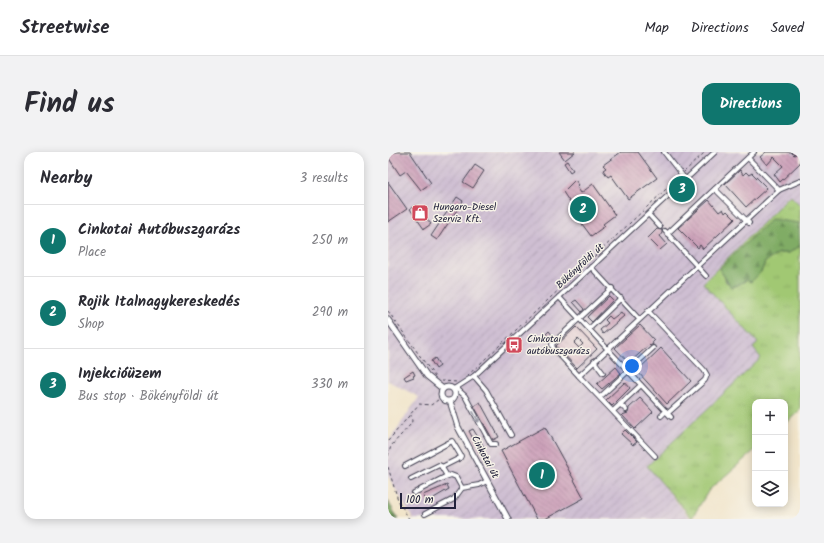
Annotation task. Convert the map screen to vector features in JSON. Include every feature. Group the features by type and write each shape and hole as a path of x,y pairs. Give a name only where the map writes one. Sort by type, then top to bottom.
{"main road":[{"path":"389,323 427,376 443,389"},
{"path":"448,386 455,389 455,396 450,401 446,400 442,397 443,389 448,386"},
{"name":"Cinkotai út","path":"450,401 458,427 508,519"}],"street":[{"path":"664,152 685,179"},
{"name":"Bökényföldi út","path":"455,389 474,376 558,297 649,215 715,152"},
{"path":"706,276 666,233 754,152"},
{"path":"748,158 779,190"},
{"path":"579,376 779,190 800,181"},
{"path":"715,189 749,223"},
{"path":"649,215 660,227"},
{"path":"592,267 639,319"},
{"path":"612,288 579,318 552,346 655,456"},
{"path":"558,297 668,414"},
{"path":"589,329 621,298"},
{"path":"648,311 704,370 706,375 705,380 668,414 661,416"},
{"path":"600,397 653,348"},
{"path":"594,362 603,373"},
{"path":"474,376 486,390 511,435"},
{"path":"613,411 641,385"},
{"path":"455,389 465,396 491,444 496,444"},
{"path":"620,404 626,410"},
{"path":"404,466 452,441 461,456 460,458 442,467 439,465 412,479"},
{"path":"442,467 447,476"},
{"path":"414,493 447,476 456,478 462,488"},
{"path":"425,514 454,499 462,488 479,485 487,481"}],"path":[{"path":"464,378 705,152"},
{"path":"388,311 437,379 455,383 460,380"},
{"path":"388,441 419,404 431,405 442,397"},
{"path":"388,456 391,446 411,424 411,415"},
{"path":"388,467 398,500 409,519"}],"shaded area":[{"path":"388,152 800,152 800,205 790,195 758,343 762,358 647,466 691,519 413,519 388,476 388,442 419,397 388,381"}],"green space":[{"path":"790,195 800,205 800,225 798,223 724,275 726,282 736,286 761,272 765,262 779,253 789,253 800,246 800,410 788,421 788,399 752,399 752,453 709,490 692,518 647,466 761,358 753,348 758,343 703,283"},
{"path":"771,219 799,223 800,246 789,253 779,253 765,262 761,272 751,282 746,280 732,288 719,269"},
{"path":"388,501 398,519 388,519"}],"building":[{"path":"388,152 410,152 431,183 421,190 406,171 400,175 388,157"},
{"path":"559,152 575,152 565,160"},
{"path":"621,152 638,152 657,178 628,199 611,175 608,177 603,170 606,168 603,165"},
{"path":"766,152 791,152 794,155 800,152 800,163 780,182 774,174 783,166 774,157 767,165 760,157"},
{"path":"567,161 573,170 570,172 564,163"},
{"path":"475,165 484,171 473,188 463,182"},
{"path":"740,170 743,175 746,172 749,175 752,173 767,188 746,207 725,184"},
{"path":"575,180 579,185 577,187 581,193 593,184 615,215 603,224 605,226 591,236 576,216 578,215 563,192"},
{"path":"388,182 407,209 388,222"},
{"path":"457,197 463,201 437,240 431,236"},
{"path":"709,200 719,212 723,209 725,213 727,211 735,219 703,249 700,245 698,248 678,228"},
{"path":"416,205 431,224 424,229 410,209"},
{"path":"657,229 662,230 660,236 667,244 660,250 648,238"},
{"path":"609,296 613,300 592,322 587,317"},
{"path":"576,300 584,309 582,312 573,302"},
{"path":"621,312 624,316 603,334 600,330 608,323 605,320 609,316 612,319"},
{"path":"640,325 654,340 652,342 653,344 650,346 649,345 629,363 615,348"},
{"path":"576,327 597,349 577,368 556,346","holes":["578,339 583,344 579,348 574,343"]},
{"path":"549,331 554,337 551,340 546,334"},
{"path":"661,348 691,381 667,404 637,371"},
{"path":"435,358 440,366 436,369 431,361"},
{"path":"616,367 621,373 602,389 597,384"},
{"path":"413,371 415,375 413,376 414,377 406,380 404,377"},
{"path":"625,382 630,388 612,406 606,400"},
{"path":"640,398 653,412 635,429 622,415 628,413 629,408"},
{"path":"480,402 499,437 493,440 474,406"},
{"path":"545,427 584,498 545,519 537,519 501,451"},
{"path":"473,429 485,449 480,452 469,431"},
{"path":"625,430 637,442 633,445 621,434"},
{"path":"447,485 449,489 427,502 423,495"}],"place":[{"name":"Injekcióüzem","path":"682,189"},
{"name":"Rojik Italnagykereskedés","path":"583,209"},
{"name":"Hungaro-Diesel Szerviz Kft.","path":"420,213"},
{"name":"Cinkotai autóbuszgarázs","path":"514,345"},
{"name":"Cinkotai Autóbuszgarázs","path":"542,475"}]}
